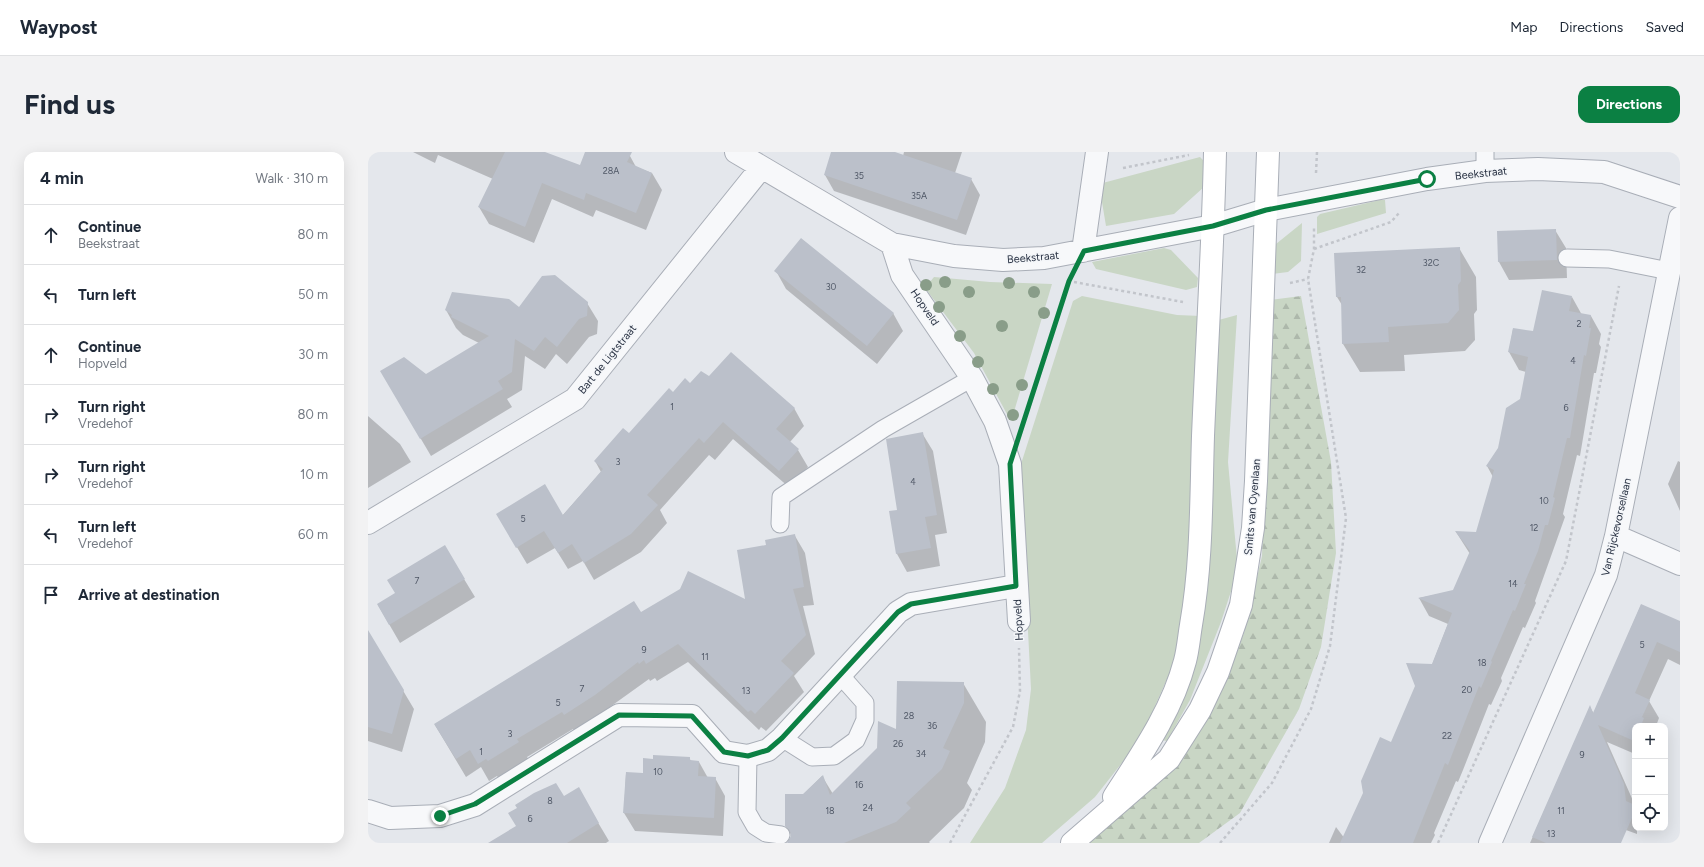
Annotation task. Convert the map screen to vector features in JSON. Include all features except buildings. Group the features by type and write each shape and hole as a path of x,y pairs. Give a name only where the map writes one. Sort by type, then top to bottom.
{"main road":[{"name":"Smits van Oyenlaan","path":"1072,843 1169,760 1200,710 1218,672 1241,605 1253,528 1268,152"},
{"name":"Smits van Oyenlaan","path":"1103,815 1148,743 1172,699 1185,662 1196,597 1200,552 1208,300 1213,226 1205,153"}],"street":[{"name":"Beekstraat","path":"736,152 892,244 954,256 1003,260 1044,258 1213,226 1266,210 1427,179 1485,162 1538,168 1604,172 1680,197"},
{"path":"1084,251 1097,152"},
{"name":"Bart de Ligtstraat","path":"368,523 575,399 761,168"},
{"name":"Van Rijckevorsellaan","path":"1490,843 1606,575 1616,536 1680,218"},
{"name":"Hopveld","path":"892,244 902,275 972,378 995,421 1010,464 1019,621"},
{"path":"1616,536 1680,564"},
{"path":"368,811 390,818 440,816 475,804 619,715 692,716 724,752 748,756 768,750 782,738 841,676 898,612 911,604 1016,586"}],"lane":[{"path":"1567,258 1609,258 1669,271"},
{"path":"780,524 781,497 883,429 972,378"},
{"path":"782,738 812,757 834,756 856,740 865,720 865,702 841,676"},
{"path":"748,756 747,812 755,826 766,833 781,834"}],"path":[{"path":"1220,843 1272,783 1311,709 1330,646 1346,518 1308,279 1314,249 1314,201 1317,152"},
{"path":"1093,174 1205,153"},
{"path":"1314,249 1391,222 1400,212"},
{"path":"1010,464 1069,281 1084,251"},
{"path":"1438,843 1566,561 1624,262"},
{"name":"Hopveld","path":"950,843 1014,728 1020,691 1019,621"}],"green space":[{"path":"1200,157 1203,160 1204,187 1174,214 1106,226 1099,184"},
{"path":"1385,200 1386,213 1317,234 1317,217 1320,214"},
{"path":"1302,223 1301,261 1288,272 1272,274 1271,248"},
{"path":"1164,248 1171,250 1198,278 1197,287 1186,290 1096,269 1092,262"},
{"path":"934,277 990,282 1052,284 1013,415 1008,416 974,353 925,288"},
{"path":"1082,296 1177,315 1201,316 1189,597 1175,661 1140,740 1095,797 1042,843 970,843 1005,788 1026,730 1031,689 1020,477 1021,464 1073,301"},
{"path":"1301,296 1331,462 1336,553 1321,647 1299,709 1240,813 1199,843 1088,843 1154,787 1219,697 1244,633 1262,556 1270,300"},
{"path":"1237,315 1228,462 1237,559 1235,579 1221,622 1190,700 1167,741 1161,740 1182,687 1215,321"}],"route":[{"path":"440,816 475,804 619,715 692,716 724,752 748,756 768,750 782,738 841,676 898,612 911,604 1016,586 1010,464 1069,281 1084,251 1213,226 1266,210 1427,179"}]}
